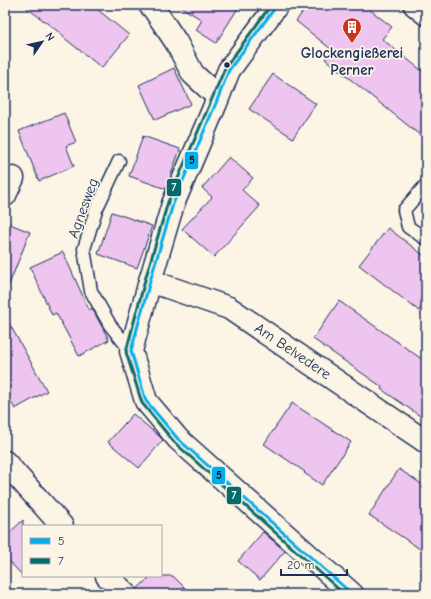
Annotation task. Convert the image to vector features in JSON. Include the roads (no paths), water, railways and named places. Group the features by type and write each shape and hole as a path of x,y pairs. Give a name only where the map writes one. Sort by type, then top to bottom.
{"street":[{"path":"150,5 176,42 193,74 218,97"},
{"path":"277,5 229,70 173,204 150,281 132,351 146,401 178,439 352,594"},
{"path":"415,5 426,14"},
{"name":"Am Belvedere","path":"150,281 229,308 426,442"},
{"path":"5,462 61,525"},
{"path":"108,577 126,594"}],"lane":[{"name":"Agnesweg","path":"119,161 96,210 84,249 91,291 110,325 132,351"},
{"path":"426,185 404,210 408,227 426,239"}],"place":[{"name":"Glockengießerei Perner","path":"352,44"}]}
